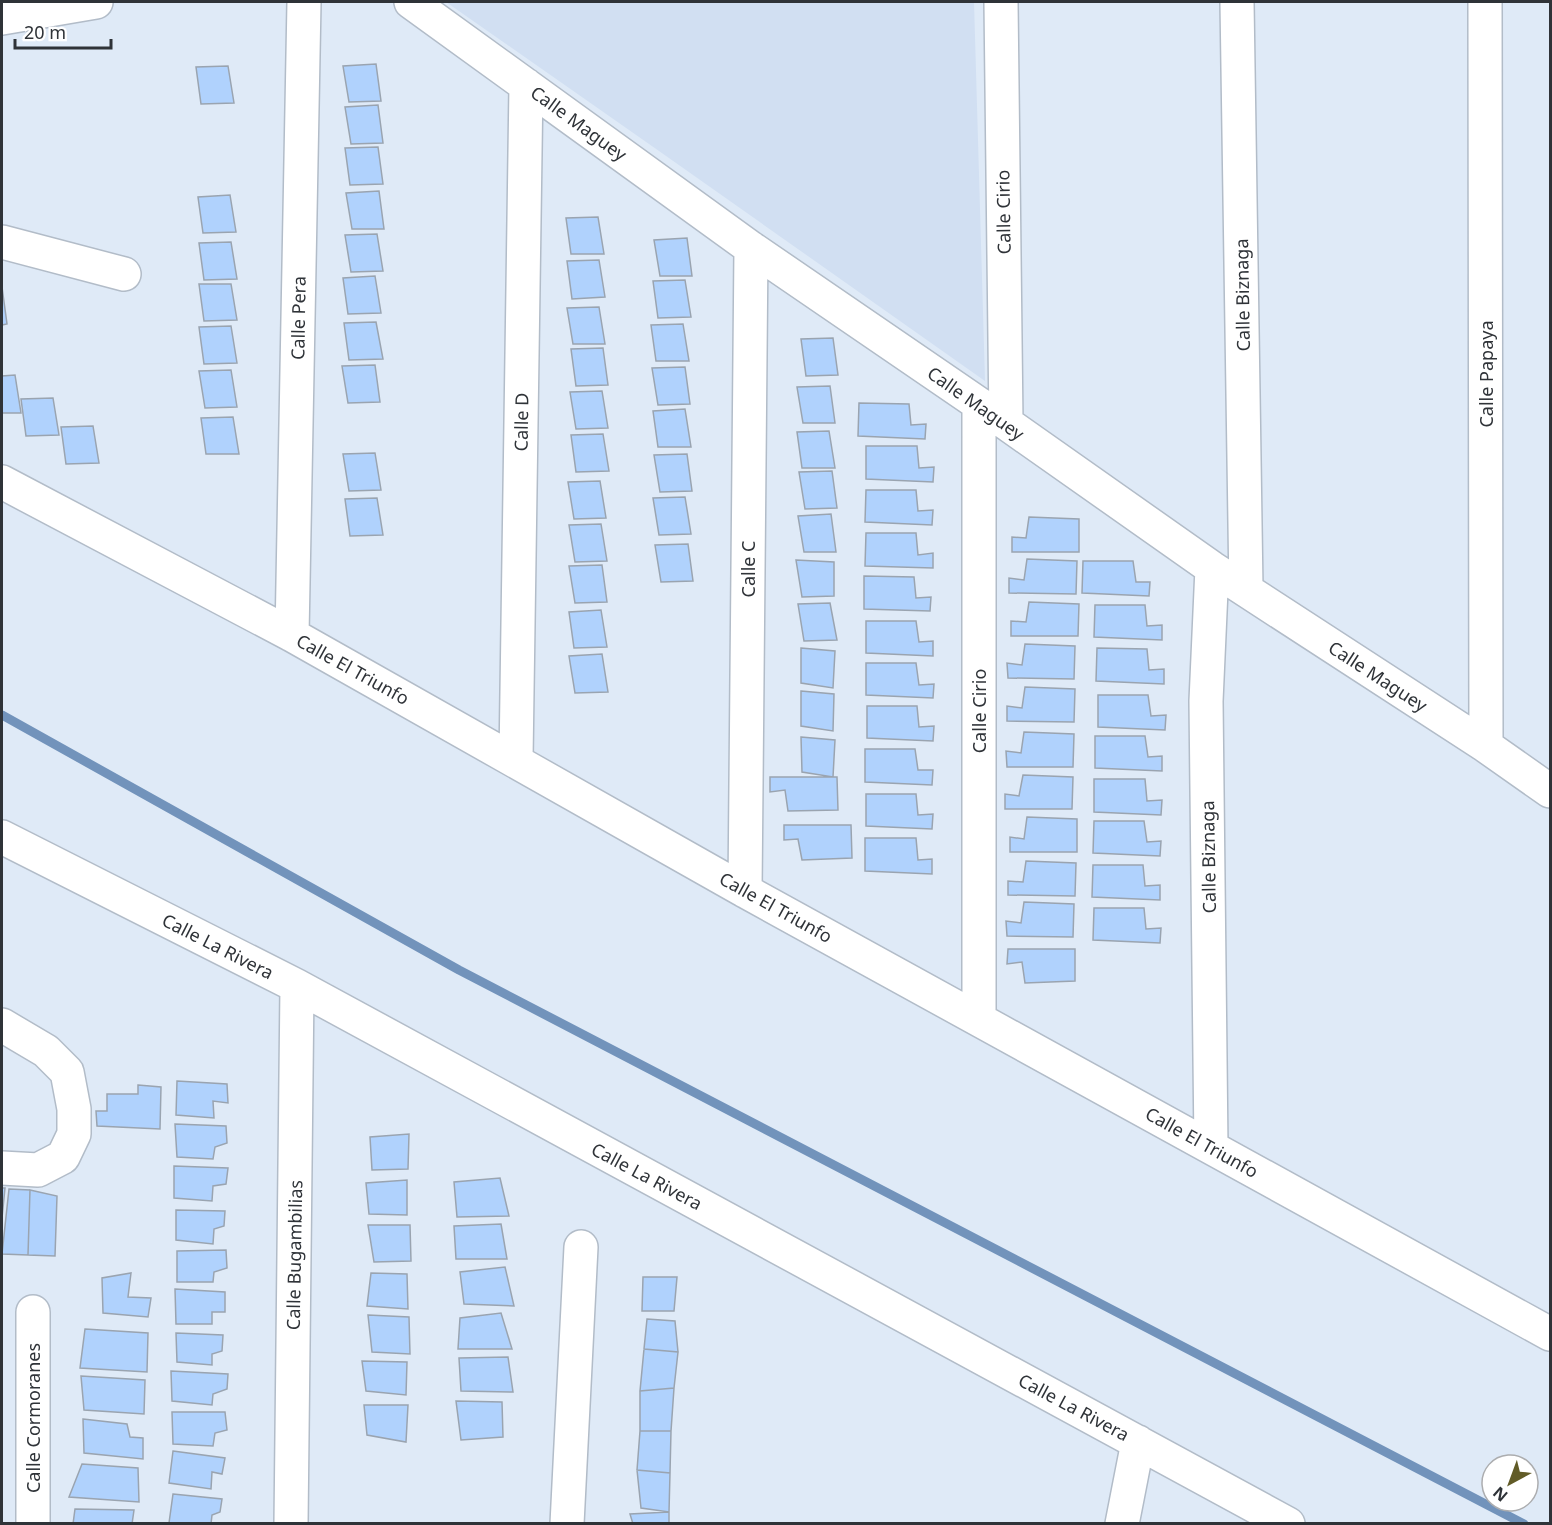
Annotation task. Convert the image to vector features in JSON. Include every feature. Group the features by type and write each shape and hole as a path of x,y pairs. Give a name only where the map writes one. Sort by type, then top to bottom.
{"street":[{"path":"2,18 96,2"},
{"name":"Calle Pera","path":"292,635 303,2"},
{"name":"Calle Maguey","path":"411,2 751,248 979,404 1212,568 1486,746 1551,791"},
{"name":"Calle Cirio","path":"1001,2 1006,423"},
{"name":"Calle Biznaga","path":"1237,2 1246,589"},
{"name":"Calle Papaya","path":"1485,2 1486,746"},
{"name":"Calle D","path":"516,759 526,85"},
{"path":"2,242 124,274"},
{"name":"Calle C","path":"745,891 751,248"},
{"name":"Calle Cirio","path":"979,404 979,1019"},
{"name":"Calle El Triunfo","path":"2,482 292,635 516,759 745,891 1551,1334"},
{"name":"Calle Biznaga","path":"1211,1147 1206,701 1212,568"},
{"name":"Calle La Rivera","path":"2,837 297,986 1288,1524"},
{"name":"Calle Bugambilias","path":"291,1524 297,986"},
{"path":"2,1025 46,1051 67,1072 74,1108 74,1134 63,1156 38,1170 2,1168"},
{"path":"567,1524 581,1247"},
{"name":"Calle Cormoranes","path":"33,1312 33,1524"},
{"path":"1122,1524 1138,1442"}],"shaded area":[{"path":"446,2 974,2 985,381 659,151"}],"building":[{"path":"376,64 381,101 349,102 343,66"},
{"path":"228,66 234,103 201,104 196,67"},
{"path":"378,105 383,143 351,144 345,107"},
{"path":"378,147 383,184 350,185 345,148"},
{"path":"379,191 384,229 352,229 346,193"},
{"path":"230,195 236,232 203,233 198,197"},
{"path":"598,217 604,254 571,254 566,218"},
{"path":"377,234 383,271 351,272 345,235"},
{"path":"687,238 692,276 660,276 654,240"},
{"path":"231,242 237,279 204,280 199,243"},
{"path":"599,260 605,297 572,299 567,261"},
{"path":"375,276 381,313 348,314 343,278"},
{"path":"685,280 691,317 658,318 653,281"},
{"path":"199,284 231,284 237,320 204,321"},
{"path":"2,287 7,324 2,325"},
{"path":"599,307 605,344 573,344 567,308"},
{"path":"376,322 383,359 349,360 344,323"},
{"path":"683,324 689,361 656,361 651,325"},
{"path":"231,326 237,363 204,364 199,327"},
{"path":"833,338 838,375 806,376 801,339"},
{"path":"603,348 608,385 576,386 571,349"},
{"path":"375,365 380,402 348,403 342,366"},
{"path":"685,367 690,404 658,405 652,368"},
{"path":"231,370 237,407 205,408 199,371"},
{"path":"15,375 21,413 2,413 2,376"},
{"path":"830,386 835,423 803,423 797,387"},
{"path":"602,391 608,428 576,429 570,392"},
{"path":"53,398 59,435 26,436 21,399"},
{"path":"859,403 909,404 911,425 926,424 925,439 858,436"},
{"path":"685,409 691,447 658,447 653,411"},
{"path":"233,417 239,454 206,454 201,418"},
{"path":"93,426 99,463 66,464 61,427"},
{"path":"829,431 835,468 802,468 797,432"},
{"path":"603,434 609,471 576,472 571,435"},
{"path":"866,446 917,446 919,468 934,467 933,482 866,479"},
{"path":"375,453 381,490 349,491 343,454"},
{"path":"687,454 692,491 660,492 654,455"},
{"path":"832,471 837,508 805,509 799,472"},
{"path":"600,481 606,518 574,519 568,482"},
{"path":"866,490 916,490 918,511 933,510 932,525 865,522"},
{"path":"685,497 691,534 659,535 653,498"},
{"path":"377,498 383,535 350,536 345,499"},
{"path":"831,514 836,552 804,552 798,516"},
{"path":"1029,517 1079,519 1079,552 1012,552 1012,537 1026,538"},
{"path":"601,524 607,561 575,562 569,525"},
{"path":"866,533 916,533 918,555 933,553 933,568 865,566"},
{"path":"688,544 693,581 661,582 655,545"},
{"path":"1027,559 1077,561 1076,594 1009,593 1009,578 1024,580"},
{"path":"796,560 834,562 834,596 802,597"},
{"path":"1083,561 1133,561 1136,582 1150,582 1149,596 1082,593"},
{"path":"602,565 607,602 575,603 569,566"},
{"path":"864,576 914,577 916,598 931,597 930,611 864,609"},
{"path":"1029,602 1079,604 1078,636 1011,636 1011,621 1026,622"},
{"path":"830,603 837,640 804,641 798,604"},
{"path":"1095,605 1145,605 1147,626 1162,625 1162,640 1094,637"},
{"path":"601,610 607,647 574,648 569,612"},
{"path":"866,621 916,621 919,642 933,641 933,656 866,653"},
{"path":"1025,644 1075,646 1074,679 1008,678 1007,663 1022,665"},
{"path":"801,648 835,651 833,688 801,683"},
{"path":"1097,648 1147,649 1149,670 1164,669 1164,684 1096,681"},
{"path":"602,654 608,692 575,693 569,656"},
{"path":"866,663 916,663 919,685 934,684 933,698 866,695"},
{"path":"1025,687 1075,689 1074,722 1007,721 1007,706 1022,708"},
{"path":"801,691 834,694 833,731 801,726"},
{"path":"1098,695 1148,695 1151,716 1166,715 1165,730 1098,727"},
{"path":"867,706 917,706 919,727 934,726 933,741 867,738"},
{"path":"1024,732 1074,734 1073,767 1007,767 1006,751 1021,753"},
{"path":"1095,736 1145,736 1148,757 1162,756 1162,771 1095,768"},
{"path":"801,737 835,740 833,777 802,772"},
{"path":"865,749 915,749 918,770 933,770 932,785 865,782"},
{"path":"1023,775 1073,777 1072,809 1005,809 1005,794 1019,796"},
{"path":"770,777 837,777 838,810 788,811 785,790 770,792"},
{"path":"1094,779 1145,779 1147,801 1162,800 1161,815 1094,812"},
{"path":"866,794 916,794 918,815 933,814 932,829 866,826"},
{"path":"1027,817 1077,819 1077,852 1010,852 1010,837 1024,839"},
{"path":"1094,821 1144,821 1147,842 1161,841 1160,856 1093,853"},
{"path":"784,825 851,825 852,858 802,860 798,839 784,840"},
{"path":"865,838 916,838 918,860 932,859 932,874 865,871"},
{"path":"1026,861 1076,863 1075,896 1008,895 1008,881 1023,882"},
{"path":"1093,865 1143,865 1145,886 1160,885 1160,900 1092,897"},
{"path":"1024,902 1074,904 1073,937 1007,936 1006,921 1021,923"},
{"path":"1094,908 1144,908 1146,929 1161,928 1160,943 1093,940"},
{"path":"1008,949 1075,949 1075,981 1025,983 1022,962 1007,964"},
{"path":"177,1081 227,1084 228,1103 213,1101 214,1118 176,1115"},
{"path":"138,1085 161,1087 160,1129 97,1126 96,1111 107,1111 107,1094 138,1094"},
{"path":"175,1124 226,1126 227,1143 215,1147 213,1159 177,1157"},
{"path":"409,1134 408,1169 372,1170 370,1137"},
{"path":"174,1166 228,1168 226,1184 213,1186 212,1201 174,1198"},
{"path":"500,1178 509,1216 457,1217 454,1182"},
{"path":"407,1180 407,1215 369,1214 366,1183"},
{"path":"2,1188 5,1188 2,1218"},
{"path":"9,1189 30,1190 28,1255 2,1254"},
{"path":"30,1190 57,1196 55,1256 28,1255"},
{"path":"176,1210 225,1211 224,1226 214,1229 213,1244 176,1240"},
{"path":"501,1224 507,1259 456,1259 454,1226"},
{"path":"368,1225 410,1225 411,1261 374,1262"},
{"path":"226,1250 227,1268 214,1272 213,1282 177,1282 177,1251"},
{"path":"505,1267 514,1306 464,1304 460,1272"},
{"path":"131,1273 128,1297 151,1298 148,1317 103,1313 102,1278"},
{"path":"371,1273 407,1274 408,1309 367,1306"},
{"path":"643,1277 677,1277 674,1311 642,1311"},
{"path":"175,1289 225,1292 225,1312 212,1312 212,1324 176,1324"},
{"path":"501,1313 512,1349 458,1349 460,1318"},
{"path":"368,1315 409,1317 410,1354 372,1352"},
{"path":"647,1319 675,1321 678,1352 644,1349"},
{"path":"85,1329 148,1333 147,1372 80,1368"},
{"path":"176,1333 223,1335 222,1351 212,1354 212,1365 177,1362"},
{"path":"644,1349 678,1352 674,1388 640,1391"},
{"path":"508,1357 513,1392 461,1391 459,1358"},
{"path":"362,1361 407,1362 406,1395 366,1391"},
{"path":"171,1371 228,1374 227,1389 213,1394 212,1405 172,1401"},
{"path":"81,1376 145,1380 144,1414 84,1410"},
{"path":"674,1388 671,1431 640,1431 640,1391"},
{"path":"456,1401 502,1402 503,1437 461,1440"},
{"path":"364,1405 408,1405 406,1442 367,1435"},
{"path":"172,1412 225,1412 227,1430 215,1433 213,1446 173,1444"},
{"path":"83,1419 127,1424 130,1437 143,1438 143,1459 84,1453"},
{"path":"640,1431 671,1431 670,1473 637,1470"},
{"path":"173,1451 225,1458 222,1474 212,1472 211,1489 169,1483"},
{"path":"82,1464 138,1468 139,1502 69,1497"},
{"path":"637,1470 670,1473 669,1512 641,1508"},
{"path":"173,1494 222,1499 220,1512 212,1515 211,1524 169,1523"},
{"path":"75,1509 134,1510 132,1524 73,1524"},
{"path":"669,1512 669,1524 633,1524 630,1514"}],"waterway":[{"path":"2,715 459,970 1524,1524"}]}
